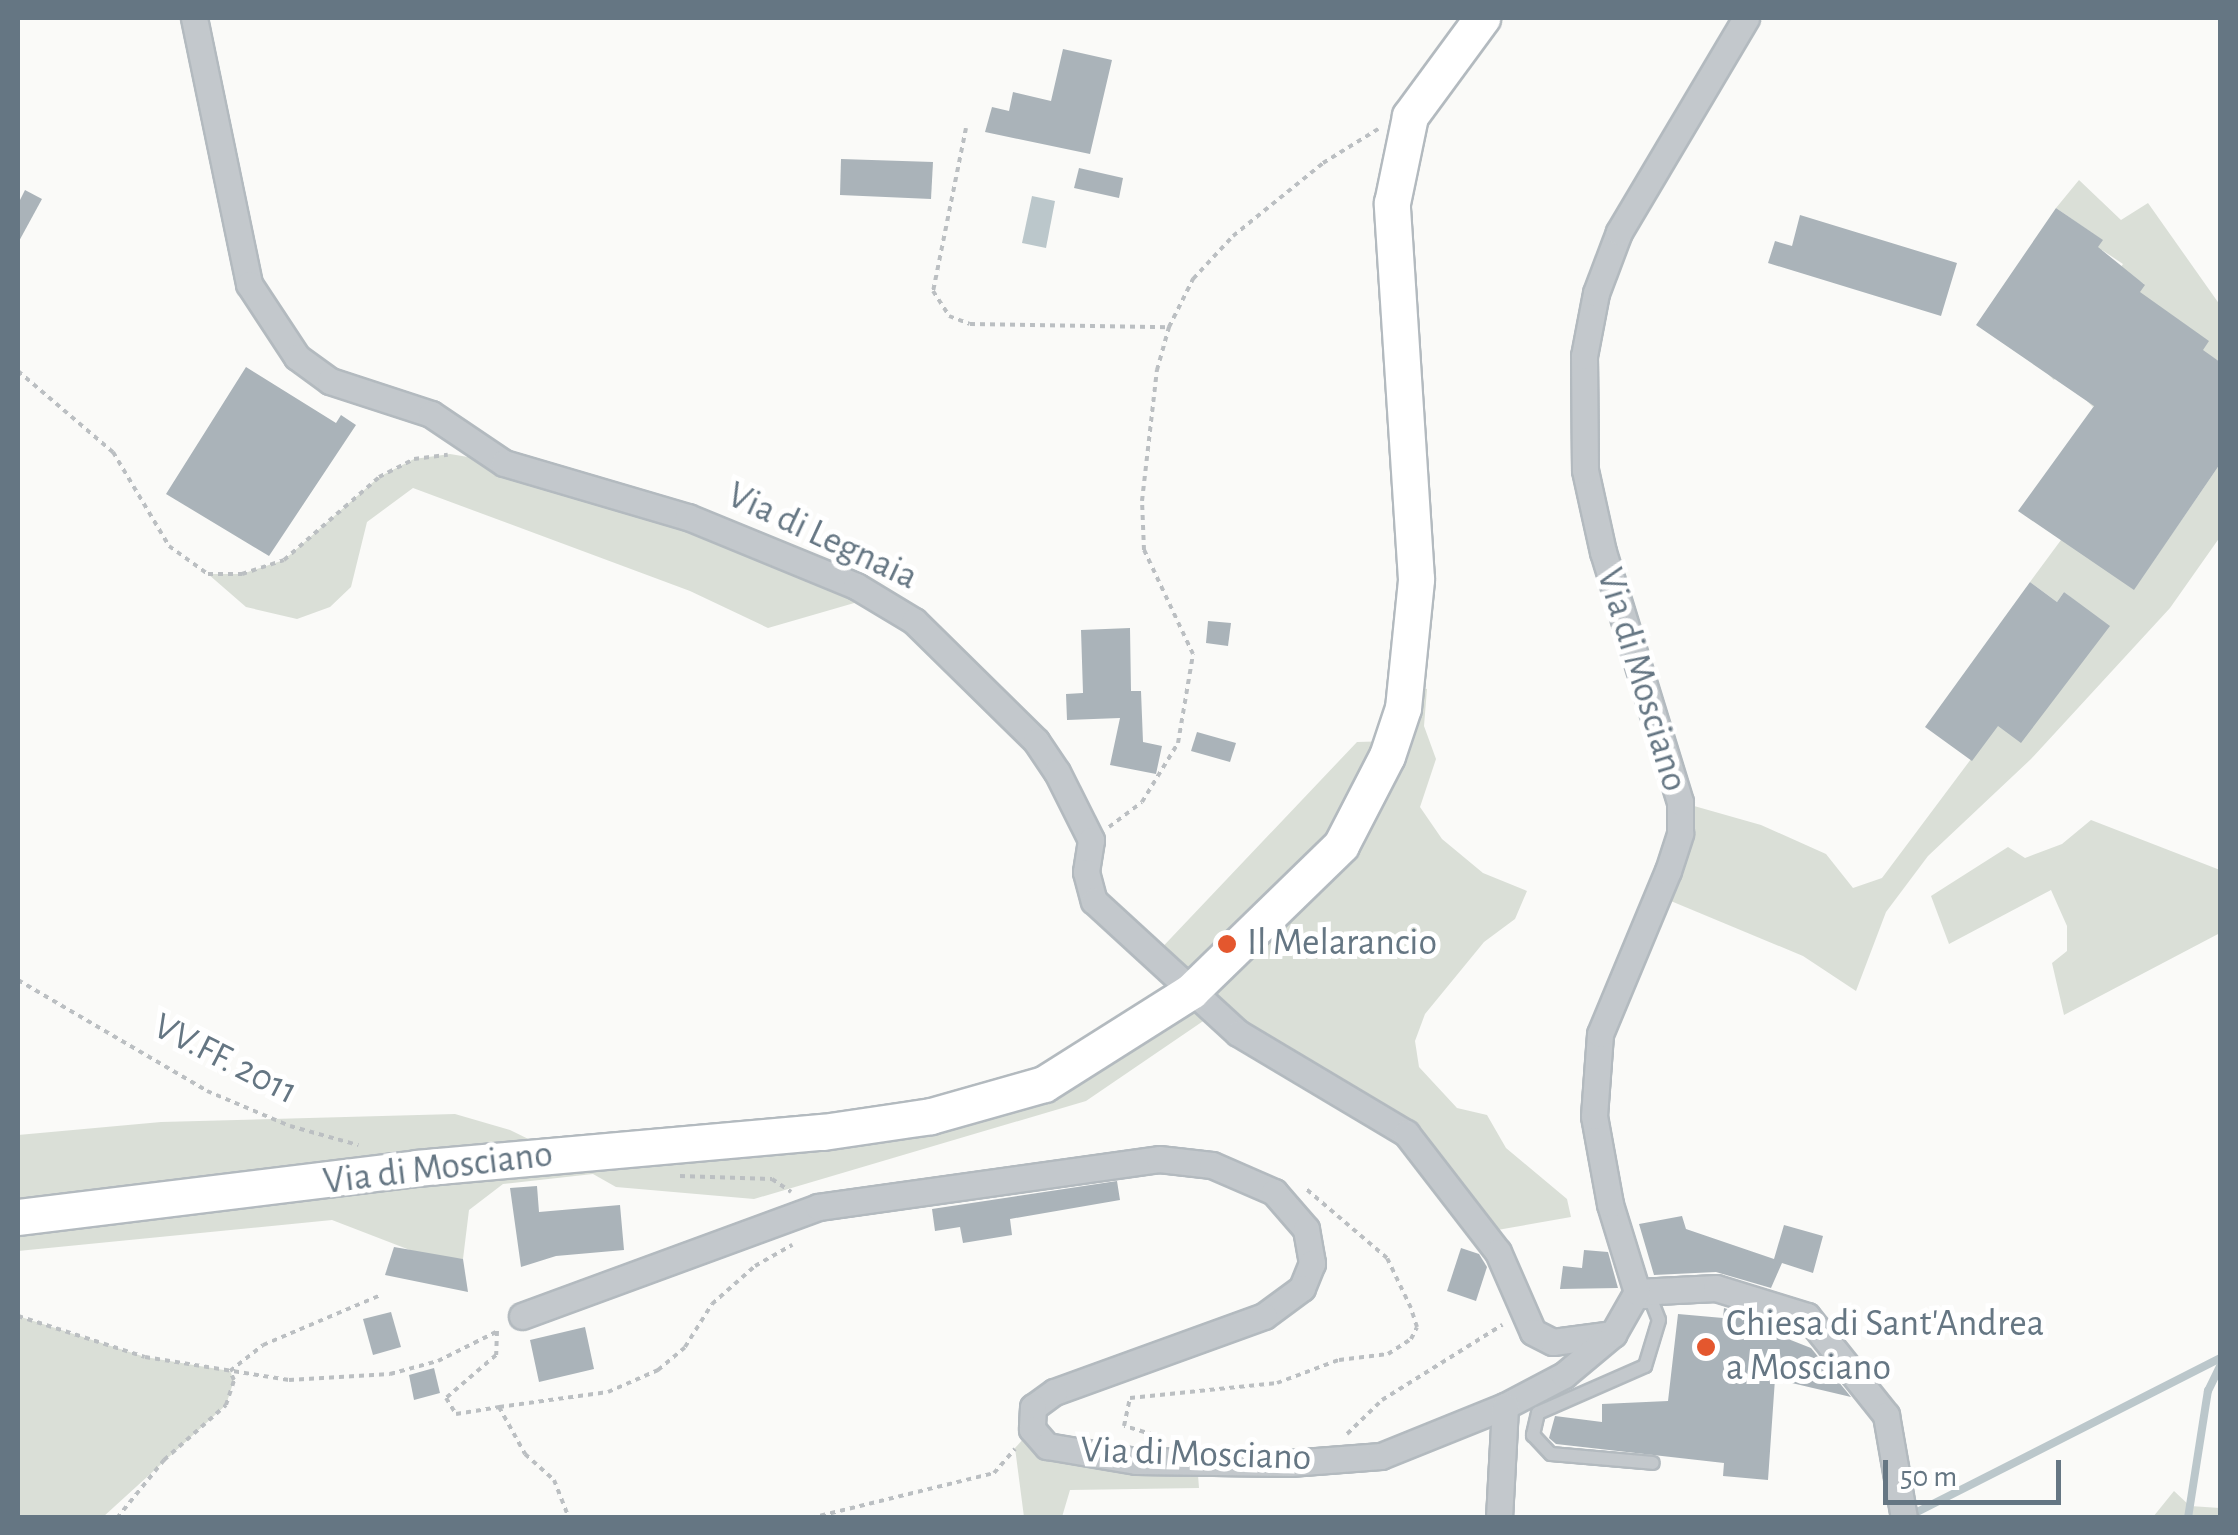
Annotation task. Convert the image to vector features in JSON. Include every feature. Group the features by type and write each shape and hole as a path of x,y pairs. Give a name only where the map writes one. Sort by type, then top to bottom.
{"main road":[{"name":"Via di Mosciano","path":"18,1217 451,1164 823,1132 931,1116 1044,1084 1191,991 1275,916 1341,845 1388,756 1403,708 1416,579 1392,203 1410,116 1482,18"}],"street":[{"name":"Via di Legnaia","path":"194,18 249,284 297,357 330,381 430,414 504,463 688,517 856,586 914,621 1036,741 1091,840 1086,872 1094,901 1238,1033 1406,1132 1474,1214 1533,1332 1554,1342 1613,1334"},
{"name":"Via di Mosciano","path":"522,1316 548,1301 818,1208 1159,1158 1212,1166 1274,1192 1306,1229 1312,1263 1302,1288 1277,1307 1054,1392 1032,1407 1032,1429 1047,1446 1070,1454 1290,1463 1381,1456 1505,1406 1564,1375 1613,1334 1637,1297 1610,1204 1594,1116 1600,1034 1612,994 1668,871 1680,833 1680,802 1603,552 1586,470 1584,356 1596,293 1619,232 1746,18"},
{"path":"1637,1297 1716,1288 1807,1316 1886,1415 1904,1518"},
{"path":"1499,1518 1505,1406"}],"lane":[{"path":"1637,1297 1652,1302 1659,1320 1645,1366 1538,1413 1533,1435 1550,1454 1653,1463"}],"path":[{"path":"1091,840 1142,802 1178,742 1186,702 1193,654 1188,633 1144,550 1142,501 1157,370 1169,327 1193,279 1233,236 1324,163 1410,116"},
{"path":"966,128 932,291 948,316 970,324 1169,327"},
{"path":"18,371 113,452 169,546 208,574 242,574 284,560 380,477 414,459 450,454"},
{"name":"VV.FF. 2011","path":"18,980 207,1091 290,1126 366,1148"},
{"path":"1171,1438 1124,1426 1122,1411 1130,1398 1277,1383 1339,1360 1388,1354 1411,1339 1417,1326 1412,1308 1387,1258 1296,1182"},
{"path":"497,1331 496,1354 446,1398 456,1414 608,1392 658,1370 685,1346 712,1304 755,1266 805,1238 818,1208"},
{"path":"230,1371 263,1345 380,1295"},
{"path":"1329,1438 1345,1436 1382,1400 1523,1310"},
{"path":"18,1316 145,1358 289,1380 390,1374 438,1361 522,1316"},
{"path":"117,1518 164,1460 226,1405 234,1380 230,1371"},
{"path":"499,1406 525,1454 554,1480 569,1518"},
{"path":"811,1518 994,1473 1032,1429"}],"shaded area":[{"path":"2079,180 2121,220 2148,203 2220,305 2220,362 2212,357 2134,589 2220,464 2220,537 2170,608 2031,759 1928,856 1886,912 1856,991 1803,956 1666,899 1694,832 1680,802 1761,825 1826,854 1853,888 1882,878 2084,608 2064,592 2057,602 2030,582 2208,341 2163,309 2093,407 2087,401 2152,303 2139,293 2144,284 2126,273 2054,380 2047,373 2123,264 2102,250 2027,359 2102,240 2056,208"},
{"path":"1032,196 1055,201 1046,248 1022,243"},
{"path":"450,454 504,463 875,597 768,628 690,591 413,488 367,522 351,587 330,607 297,619 246,607 208,574 242,574 284,560 379,477 414,459"},
{"path":"1407,684 1427,689 1424,726 1436,759 1420,807 1442,839 1483,873 1527,891 1515,919 1484,942 1425,1014 1415,1041 1419,1067 1457,1108 1487,1115 1506,1148 1567,1199 1571,1217 1486,1232 1406,1132 1215,1013 1086,1101 754,1199 616,1187 593,1174 503,1184 469,1210 463,1259 428,1257 332,1220 18,1251 18,1135 161,1122 455,1114 510,1130 559,1154 1044,1084 1190,992 1153,957 1357,742 1392,741"},
{"path":"2091,820 2220,870 2220,933 2064,1015 2052,963 2067,951 2067,926 2051,890 1949,944 1931,896 2008,847 2025,858 2062,844"},
{"path":"18,1316 145,1357 230,1371 234,1380 226,1405 103,1517 18,1517"},
{"path":"1032,1429 1047,1446 1197,1462 1199,1488 1070,1490 1062,1517 1024,1517 1015,1448"},
{"path":"2174,1491 2190,1506 2220,1508 2220,1517 2153,1517"}],"building":[{"path":"1063,49 1112,60 1090,154 985,132 992,107 1009,111 1013,92 1051,101"},
{"path":"841,159 933,162 931,199 840,195"},
{"path":"1079,168 1123,178 1119,198 1074,188"},
{"path":"25,190 42,199 18,243 18,204"},
{"path":"2056,208 2103,240 2098,247 2145,285 2140,292 2209,341 2203,350 2220,362 2220,464 2134,590 2018,511 2094,406 1976,325"},
{"path":"1800,215 1957,263 1941,316 1768,263 1775,241 1792,246"},
{"path":"246,367 336,423 341,415 356,425 269,556 166,494"},
{"path":"2030,582 2057,602 2064,592 2110,626 2021,743 1998,726 1972,761 1925,727"},
{"path":"1208,621 1231,623 1228,646 1206,643"},
{"path":"1130,628 1131,691 1141,691 1143,742 1162,746 1156,774 1110,765 1120,718 1067,720 1066,694 1083,693 1081,630"},
{"path":"1197,732 1236,743 1230,762 1191,751"},
{"path":"1117,1181 1120,1200 1010,1219 1012,1235 963,1243 960,1227 935,1231 932,1209"},
{"path":"537,1186 539,1212 620,1205 624,1250 556,1256 521,1267 510,1188"},
{"path":"1682,1216 1686,1229 1774,1259 1784,1225 1823,1236 1813,1273 1782,1263 1771,1288 1716,1272 1654,1275 1639,1224"},
{"path":"394,1247 463,1259 468,1292 385,1275"},
{"path":"1461,1248 1479,1254 1487,1267 1476,1301 1447,1291"},
{"path":"1584,1250 1608,1252 1618,1288 1560,1289 1563,1266 1582,1268"},
{"path":"1724,1308 1769,1321 1768,1331 1811,1348 1851,1397 1775,1379 1768,1480 1723,1476 1724,1463 1556,1444 1549,1438 1555,1416 1602,1422 1602,1404 1668,1401 1678,1314 1723,1318"},
{"path":"391,1312 401,1347 373,1355 363,1319"},
{"path":"585,1327 594,1369 539,1382 530,1340"},
{"path":"434,1368 440,1393 414,1400 409,1375"}],"waterway":[{"path":"1917,1512 2220,1358"},
{"path":"2188,1518 2208,1391 2220,1366"}],"place":[{"name":"Il Melarancio","path":"1227,944"},
{"name":"Chiesa di Sant'Andrea a Mosciano","path":"1706,1347"}]}
